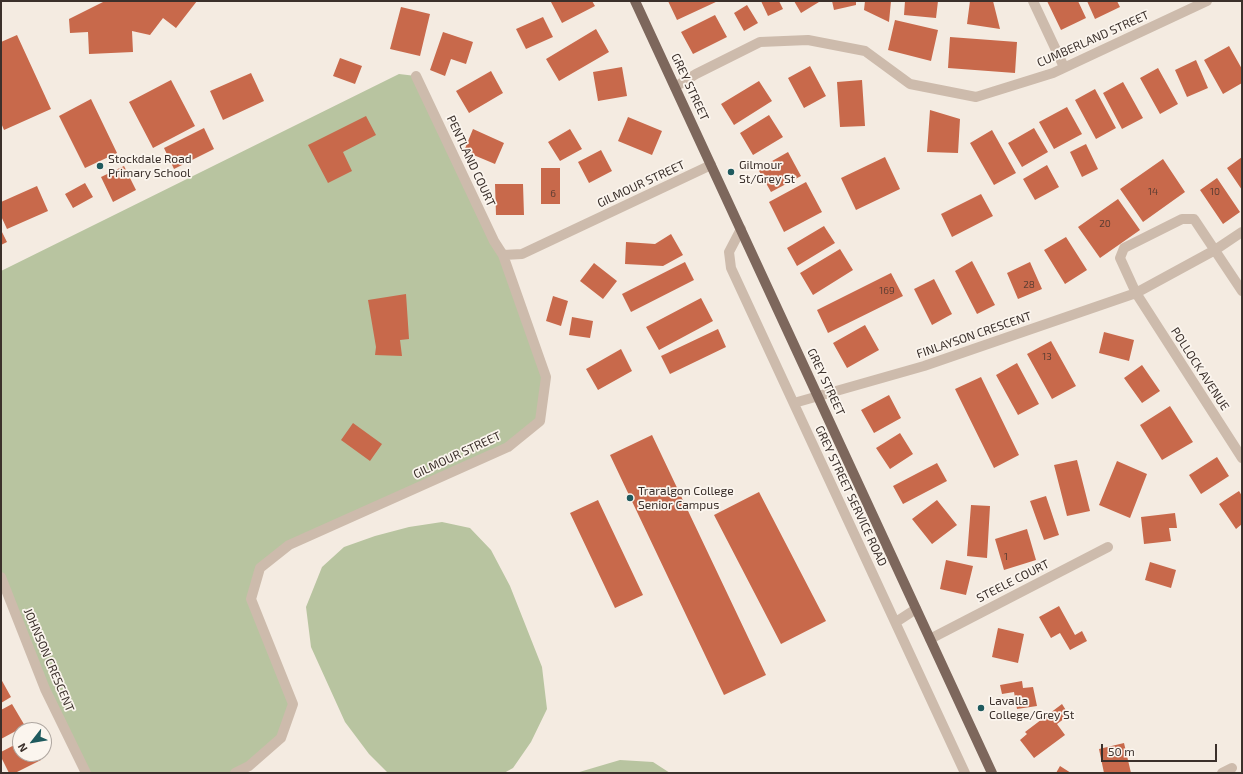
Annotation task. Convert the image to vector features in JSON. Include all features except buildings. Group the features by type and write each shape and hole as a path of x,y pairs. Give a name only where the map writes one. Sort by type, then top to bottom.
{"main road":[{"name":"GREY STREET","path":"636,1 992,773"}],"street":[{"path":"1033,1 1064,67"},
{"name":"CUMBERLAND STREET","path":"675,87 696,74 760,42 808,40 865,51 910,84 976,97 1054,73 1207,1"},
{"name":"PENTLAND COURT","path":"416,76 494,241 503,255"},
{"name":"GILMOUR STREET","path":"235,773 249,766 282,738 293,704 251,599 260,568 289,545 508,447 540,421 546,377 503,255 522,254 711,165"},
{"path":"1136,293 1120,258 1124,248 1182,219 1194,219 1242,291"},
{"name":"GREY STREET SERVICE ROAD","path":"741,229 729,252 731,268 965,773"},
{"name":"FINLAYSON CRESCENT","path":"794,403 931,363 1136,293 1215,250 1242,232"},
{"name":"POLLOCK AVENUE","path":"1136,293 1242,458"},
{"name":"STEELE COURT","path":"930,638 1108,547"},
{"name":"JOHNSON CRESCENT","path":"1,577 44,689 86,773"},
{"path":"896,622 916,608"},
{"path":"1222,773 1232,768"}],"green space":[{"path":"399,74 416,76 494,241 546,377 540,421 508,447 289,545 260,568 251,599 293,704 281,738 235,773 86,773 1,577 1,271"},
{"path":"442,522 470,528 491,550 510,586 542,667 547,709 531,742 513,768 504,773 388,773 369,754 345,722 311,647 306,607 322,567 344,547 375,536 409,527"},
{"path":"620,760 653,762 670,773 576,773"}],"place":[{"name":"Stockdale Road Primary School","path":"100,166"},
{"name":"Gilmour St/Grey St","path":"731,172"},
{"name":"Traralgon College Senior Campus","path":"630,498"},
{"name":"Lavalla College/Grey St","path":"981,708"}]}
